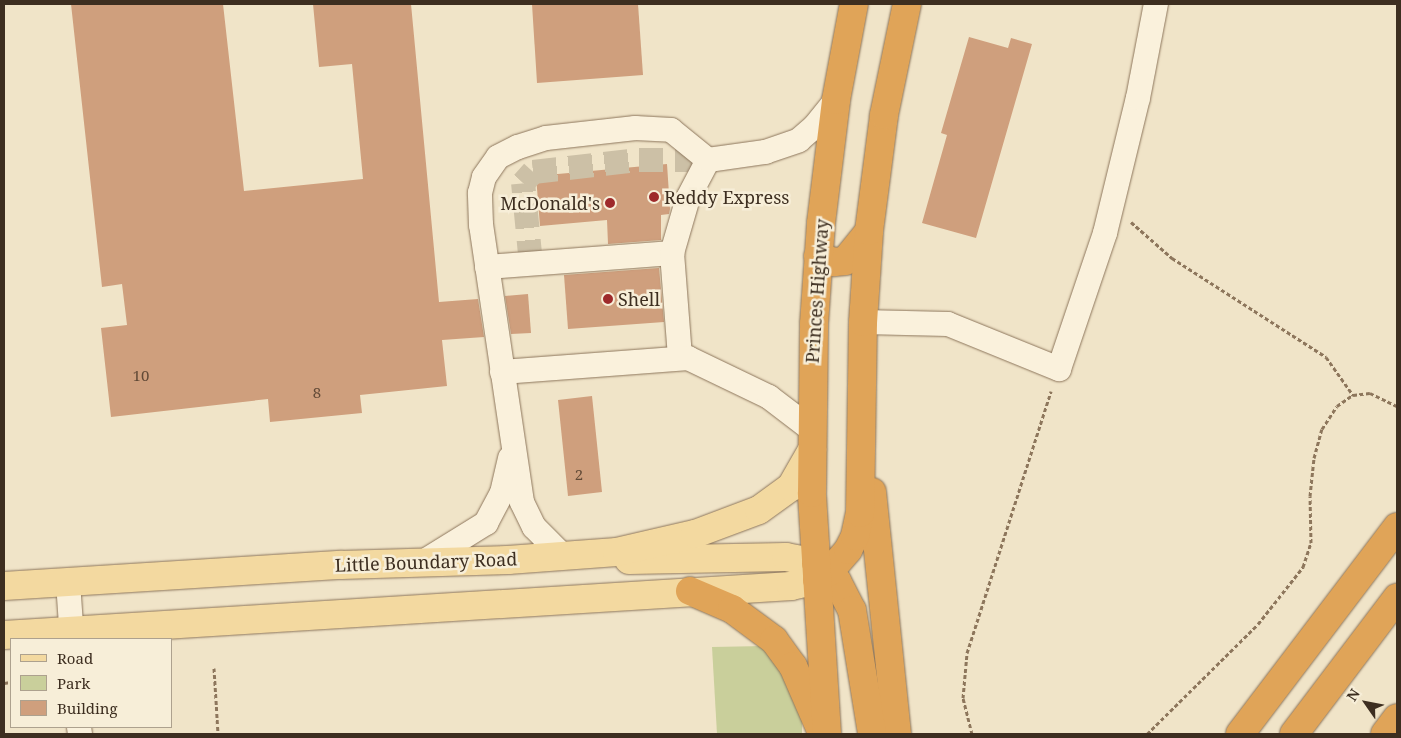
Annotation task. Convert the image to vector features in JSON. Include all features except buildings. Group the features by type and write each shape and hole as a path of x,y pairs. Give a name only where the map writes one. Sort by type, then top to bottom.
{"highway":[{"name":"Princes Highway","path":"825,734 821,571 812,440 818,256 836,100 854,4"},
{"path":"872,734 852,610 821,571 846,553 857,530 861,500 863,322 869,231 885,107 907,4"},
{"path":"818,256 834,262 845,261 869,231"},
{"path":"861,414 877,538 884,635 897,734"},
{"path":"1240,734 1397,527"},
{"path":"690,591 732,609 774,640 799,678 825,734"},
{"path":"1294,734 1397,598"},
{"path":"1385,734 1397,718"}],"main road":[{"name":"Little Boundary Road","path":"4,586 341,565 420,564 593,555 678,539 748,515 788,490 812,440"},
{"path":"593,555 660,562 794,557 821,571"},
{"path":"4,635 71,635 690,591 792,586 821,571"}],"lane":[{"path":"863,322 948,324 1059,369 1112,203 1138,98 1156,4"},
{"path":"564,556 527,515 513,444 481,225 480,193 484,177 498,157 518,147 546,138 635,128 671,130 708,160 765,152 791,144 815,126 836,100"},
{"path":"680,357 672,253 688,198 708,160"},
{"path":"487,267 672,253"},
{"path":"502,372 680,357 712,367 752,388 812,440"},
{"path":"420,564 486,523 506,483 513,444"},
{"path":"68,582 71,635"}],"path":[{"path":"1112,203 1172,258 1326,358 1353,395"},
{"path":"972,734 963,698 967,653 1059,369"},
{"path":"1146,734 1258,624 1303,567 1311,543 1314,458 1322,429 1338,406 1353,395 1370,393 1397,406"},
{"path":"214,668 218,734"}],"green space":[{"path":"766,646 792,682 802,719 802,734 717,734 712,647"}],"tunnel":[{"path":"531,264 523,183 533,172 639,160 708,160"}],"place":[{"name":"Reddy Express","path":"654,197"},
{"name":"McDonald's","path":"610,203"},
{"name":"Shell","path":"608,299"}]}
